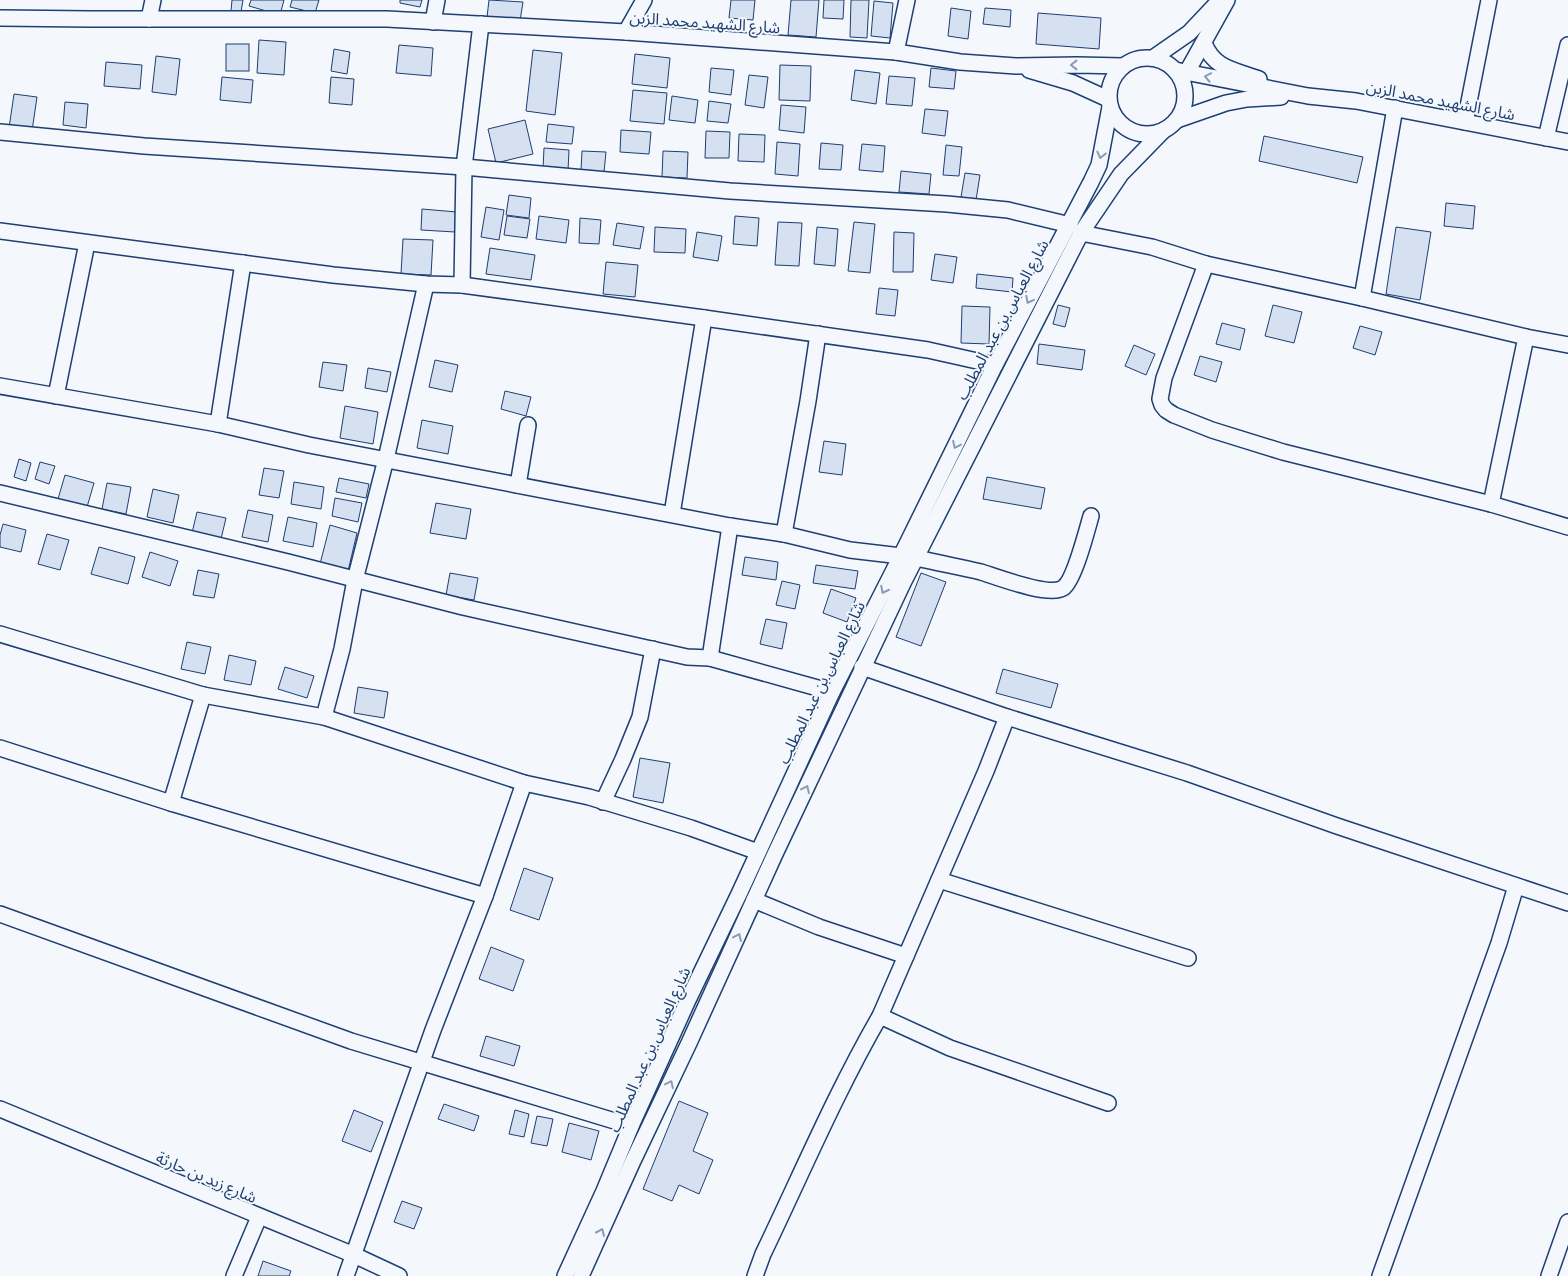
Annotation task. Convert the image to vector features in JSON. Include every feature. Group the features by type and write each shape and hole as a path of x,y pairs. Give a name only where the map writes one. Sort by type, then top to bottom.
{"street":[{"path":"149,19 153,0"},
{"path":"433,22 437,0"},
{"path":"626,32 644,0"},
{"path":"896,52 907,0"},
{"path":"1153,58 1188,33 1220,0"},
{"path":"1182,75 1165,62 1153,58 1138,59 1123,66 1114,75 1110,86 1109,103 1118,121 1131,131 1147,134 1163,131 1177,120 1183,109 1185,97 1182,75 1204,43 1227,0"},
{"path":"1465,122 1489,0"},
{"name":"شارع الشهيد محمد الزبن","path":"0,18 387,19 626,32 896,52 960,62 1016,66 1077,64 1123,66"},
{"path":"462,285 464,167 481,24"},
{"path":"1204,43 1210,57 1218,64 1308,96"},
{"path":"1546,138 1568,45"},
{"name":"شارع الشهيد محمد الزبن","path":"1016,66 1073,84 1109,103"},
{"name":"شارع الشهيد محمد الزبن","path":"1182,75 1308,96 1356,100 1568,142"},
{"name":"شارع الشهيد محمد الزبن","path":"1177,120 1226,103 1247,98 1308,96"},
{"name":"شارع العباس بن عبد المطلب","path":"565,1276 688,1000 832,692 909,557 1075,229 1099,165 1109,103"},
{"path":"1362,298 1396,108"},
{"name":"شارع العباس بن عبد المطلب","path":"581,1276 862,667 995,365 1075,229 1121,174 1163,131"},
{"path":"0,132 144,146 464,167 730,191 947,204 1008,210 1075,229 1152,247 1206,264 1568,345"},
{"path":"0,231 244,264 426,284 462,285 928,350 995,365"},
{"path":"56,396 87,243"},
{"path":"218,424 244,264"},
{"path":"1206,264 1164,378 1160,398 1166,410 1212,430 1283,452 1491,504 1568,527"},
{"path":"324,717 342,649 355,580 386,459 426,284"},
{"path":"672,514 704,318"},
{"path":"784,534 818,334"},
{"path":"1491,504 1526,337"},
{"path":"0,386 218,424 309,445 730,526 784,534 850,550 909,557 980,572 1034,588 1054,590 1062,589 1067,584 1074,569 1091,516"},
{"path":"518,485 528,425"},
{"path":"0,493 463,607 687,657 710,658 832,692"},
{"path":"710,658 730,526"},
{"path":"0,634 203,695 324,717 524,783 604,802 691,828 758,852"},
{"path":"604,802 640,716 652,649"},
{"path":"862,667 1007,717 1187,773 1516,886 1567,900"},
{"path":"171,803 203,695"},
{"path":"755,1276 763,1254 838,1096 880,1016 940,880 1007,717"},
{"path":"0,748 171,803 485,896"},
{"path":"346,1276 434,1030 485,896 524,783"},
{"path":"940,880 1188,958"},
{"path":"1380,1276 1499,943 1516,886"},
{"path":"754,900 819,927 906,956"},
{"path":"0,914 352,1041 422,1064 631,1126"},
{"path":"880,1016 950,1048 1108,1103"},
{"name":"شارع زيد بن حارثة","path":"0,1109 354,1255 399,1276"},
{"path":"234,1276 259,1217"},
{"path":"1549,1276 1568,1222"}],"building":[{"path":"232,0 243,0 241,12 231,11"},
{"path":"251,0 284,0 280,15 249,6"},
{"path":"292,0 319,0 315,13 290,7"},
{"path":"400,0 422,0 420,7 400,3"},
{"path":"489,0 523,2 520,21 487,17"},
{"path":"731,0 755,0 753,20 729,18"},
{"path":"791,0 819,0 816,37 788,35"},
{"path":"824,0 844,0 843,19 823,18"},
{"path":"851,0 869,0 867,38 850,37"},
{"path":"874,1 893,3 890,38 871,36"},
{"path":"951,8 971,11 968,39 948,36"},
{"path":"985,8 1011,10 1010,27 983,24"},
{"path":"1038,13 1101,18 1099,49 1036,44"},
{"path":"259,40 286,42 284,75 257,73"},
{"path":"226,44 249,44 249,71 226,71"},
{"path":"399,45 433,48 431,76 396,73"},
{"path":"334,49 350,52 347,74 331,71"},
{"path":"533,50 562,53 555,115 526,111"},
{"path":"635,54 670,58 667,88 632,84"},
{"path":"156,56 180,59 176,95 152,92"},
{"path":"106,62 142,65 140,89 104,86"},
{"path":"780,65 811,66 810,101 779,100"},
{"path":"711,68 734,70 731,95 709,92"},
{"path":"931,68 956,71 954,89 929,87"},
{"path":"855,70 880,73 876,104 851,100"},
{"path":"749,75 768,77 764,108 745,105"},
{"path":"889,76 915,78 912,106 886,104"},
{"path":"222,77 253,80 251,103 220,100"},
{"path":"331,77 354,79 352,105 329,103"},
{"path":"633,90 667,93 664,124 630,121"},
{"path":"14,94 37,97 32,131 9,128"},
{"path":"672,96 698,100 695,123 669,120"},
{"path":"709,101 731,104 728,123 707,121"},
{"path":"65,102 88,104 86,128 63,125"},
{"path":"781,105 806,107 804,133 779,130"},
{"path":"925,109 948,111 945,136 922,133"},
{"path":"525,120 533,154 496,163 488,129"},
{"path":"548,124 574,127 572,144 546,142"},
{"path":"621,130 651,132 649,154 620,152"},
{"path":"706,131 730,132 729,158 705,158"},
{"path":"739,134 765,135 764,162 738,161"},
{"path":"1264,136 1363,157 1357,183 1259,161"},
{"path":"777,142 800,144 798,176 775,174"},
{"path":"821,143 843,145 841,170 819,169"},
{"path":"862,144 885,146 883,172 859,170"},
{"path":"946,145 962,147 959,176 943,175"},
{"path":"544,148 569,150 568,171 543,169"},
{"path":"582,151 606,152 604,172 581,170"},
{"path":"663,151 688,152 687,178 662,177"},
{"path":"901,171 931,174 929,194 899,192"},
{"path":"965,173 980,175 976,200 961,197"},
{"path":"509,195 531,198 529,218 506,215"},
{"path":"1446,203 1475,206 1473,229 1444,226"},
{"path":"486,207 504,210 499,240 481,237"},
{"path":"422,209 457,212 455,232 421,230"},
{"path":"507,216 530,219 527,238 504,235"},
{"path":"539,216 569,220 566,243 536,239"},
{"path":"735,216 759,218 757,246 733,244"},
{"path":"580,218 601,220 599,244 579,243"},
{"path":"778,222 802,223 799,266 775,265"},
{"path":"854,222 875,224 870,273 848,271"},
{"path":"617,223 644,227 640,249 613,245"},
{"path":"655,227 686,229 685,253 654,252"},
{"path":"817,227 838,229 835,266 814,264"},
{"path":"1396,227 1431,232 1420,300 1386,294"},
{"path":"697,232 722,236 718,261 693,257"},
{"path":"894,232 914,233 913,272 893,272"},
{"path":"403,239 433,240 431,275 401,274"},
{"path":"490,248 535,255 531,280 486,274"},
{"path":"935,254 957,257 953,283 931,280"},
{"path":"606,262 638,265 635,297 603,294"},
{"path":"977,274 1013,278 1012,292 976,288"},
{"path":"879,288 898,290 895,316 876,314"},
{"path":"1058,305 1070,308 1065,327 1053,324"},
{"path":"1273,305 1302,312 1294,343 1265,336"},
{"path":"962,306 990,307 989,344 961,343"},
{"path":"1222,323 1245,329 1240,350 1216,344"},
{"path":"1360,326 1382,332 1375,355 1353,348"},
{"path":"1039,344 1085,350 1082,370 1037,364"},
{"path":"1134,345 1155,354 1146,375 1125,366"},
{"path":"1200,356 1222,362 1216,382 1194,375"},
{"path":"435,360 458,365 452,392 429,387"},
{"path":"323,362 347,365 343,391 319,387"},
{"path":"368,368 391,372 387,392 365,388"},
{"path":"505,391 531,397 526,416 501,409"},
{"path":"345,406 378,412 373,444 340,438"},
{"path":"422,420 453,426 448,454 417,448"},
{"path":"824,441 846,444 842,475 819,472"},
{"path":"19,459 31,463 26,481 14,477"},
{"path":"40,462 55,466 49,484 35,479"},
{"path":"264,468 284,471 279,498 259,495"},
{"path":"65,475 94,483 87,507 58,499"},
{"path":"987,477 1045,488 1041,509 983,499"},
{"path":"339,478 369,484 366,498 336,492"},
{"path":"294,482 324,487 321,509 291,504"},
{"path":"107,483 131,487 126,514 102,509"},
{"path":"153,489 179,495 173,523 147,517"},
{"path":"335,498 362,503 358,522 332,516"},
{"path":"436,503 471,509 466,539 430,533"},
{"path":"248,510 273,515 268,542 242,537"},
{"path":"197,512 226,518 221,539 192,533"},
{"path":"288,517 317,523 313,547 283,541"},
{"path":"3,524 26,530 21,552 0,547 0,535"},
{"path":"330,525 357,533 348,571 320,564"},
{"path":"47,534 69,540 60,570 38,564"},
{"path":"99,547 135,557 128,584 91,574"},
{"path":"150,552 178,561 170,586 142,577"},
{"path":"745,557 778,562 776,580 742,575"},
{"path":"816,565 858,571 855,589 813,583"},
{"path":"198,570 219,574 214,598 193,595"},
{"path":"450,573 478,578 474,600 446,595"},
{"path":"921,573 946,582 921,646 896,637"},
{"path":"782,581 800,585 795,609 776,605"},
{"path":"831,589 856,598 847,622 823,613"},
{"path":"766,619 787,623 782,649 760,644"},
{"path":"187,642 211,647 205,674 181,669"},
{"path":"229,655 256,661 251,685 224,680"},
{"path":"285,667 314,676 307,698 278,689"},
{"path":"1003,669 1058,684 1051,708 996,693"},
{"path":"358,687 388,692 384,718 354,713"},
{"path":"640,758 670,763 663,803 633,797"},
{"path":"524,868 553,878 539,920 510,910"},
{"path":"491,947 524,960 513,991 479,979"},
{"path":"486,1036 520,1046 514,1066 480,1056"},
{"path":"679,1101 708,1113 693,1151 713,1160 699,1194 679,1185 672,1201 643,1189"},
{"path":"444,1104 479,1116 474,1131 438,1119"},
{"path":"354,1110 383,1122 371,1152 342,1141"},
{"path":"515,1110 529,1114 524,1137 509,1134"},
{"path":"537,1116 553,1119 547,1146 531,1143"},
{"path":"569,1123 599,1131 591,1160 562,1152"},
{"path":"402,1201 422,1208 414,1229 394,1222"},
{"path":"263,1261 291,1271 289,1276 258,1276"}]}
